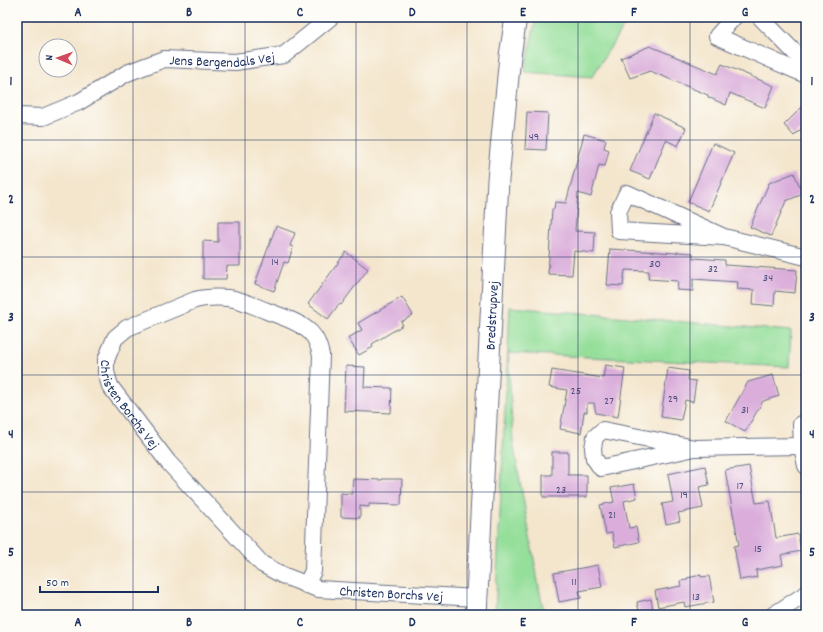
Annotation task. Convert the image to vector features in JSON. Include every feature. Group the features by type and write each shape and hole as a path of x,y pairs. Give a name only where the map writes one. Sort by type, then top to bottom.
{"street":[{"name":"Jens Bergendals Vej","path":"17,116 43,117 51,114 79,102 127,73 164,59 235,62 284,55 331,17"},
{"name":"Bredstrupvej","path":"476,606 498,180 510,56 516,17"},
{"path":"734,17 717,36 806,75"},
{"path":"760,17 806,64"},
{"path":"724,237 627,193 618,212 619,231 724,237 806,257"},
{"name":"Christen Borchs Vej","path":"306,585 313,571 321,355 317,342 310,332 296,322 241,301 217,297 195,300 127,328 115,338 106,360 106,372 110,386 168,462 262,564 282,575 306,585 318,589 476,606"},
{"path":"801,424 802,446 806,466"},
{"path":"695,448 603,430 595,437 593,448 594,458 601,468 695,448 802,446"},
{"path":"773,615 806,594"}],"green space":[{"path":"536,17 632,17 621,30 592,77 525,72"},
{"path":"510,307 791,331 789,367 508,353 513,442 544,615 495,615"}],"building":[{"path":"650,46 717,74 722,64 774,86 765,108 730,93 726,105 708,97 708,95 650,71 630,78 621,58"},
{"path":"806,103 806,124 794,136 784,125"},
{"path":"527,112 548,113 546,150 525,149"},
{"path":"654,113 686,128 678,146 666,140 650,179 630,171"},
{"path":"584,134 606,140 604,148 609,150 605,166 599,165 591,197 578,193 575,231 595,232 594,253 574,251 572,275 548,274 552,209 554,209 555,202 566,203"},
{"path":"713,143 734,153 709,211 688,202"},
{"path":"794,173 803,194 786,201 771,236 750,227 769,183"},
{"path":"218,222 240,222 240,266 227,266 226,279 203,279 203,241 218,242"},
{"path":"276,226 295,233 290,246 293,247 288,263 284,262 274,291 255,284"},
{"path":"610,249 693,253 693,258 725,260 725,265 797,270 795,293 775,291 774,306 753,304 754,290 737,289 738,282 693,279 693,291 677,290 678,281 648,279 649,271 625,270 623,286 607,285"},
{"path":"346,252 368,269 341,305 339,304 328,319 308,304"},
{"path":"402,297 413,315 401,322 403,325 372,344 373,347 359,355 348,338 362,330 358,323"},
{"path":"605,365 625,368 618,417 596,413 594,403 587,403 587,412 584,412 581,433 560,429 567,390 549,387 552,370 603,378"},
{"path":"346,366 365,367 364,387 392,388 391,413 344,411"},
{"path":"668,368 689,371 688,380 696,381 693,402 685,400 681,420 661,417"},
{"path":"773,375 779,396 763,401 745,432 726,421 748,382"},
{"path":"552,452 568,452 568,475 587,475 587,497 543,497 543,475 552,475"},
{"path":"705,466 709,485 699,487 703,508 678,513 680,521 666,524 662,504 673,502 668,474"},
{"path":"749,466 756,503 770,501 776,538 798,534 801,551 781,555 783,565 756,570 757,577 740,580 734,546 739,545 725,470"},
{"path":"353,479 402,479 401,505 369,504 369,507 360,506 360,518 341,517 341,493 352,494"},
{"path":"634,484 637,498 624,501 629,528 636,527 639,542 615,547 612,533 606,534 600,505 614,502 611,488"},
{"path":"598,565 602,587 579,591 581,598 559,602 554,573"},
{"path":"701,575 701,577 709,576 714,602 685,607 684,602 658,607 655,591 681,586 680,581"},
{"path":"651,599 654,615 640,615 637,602"}]}
